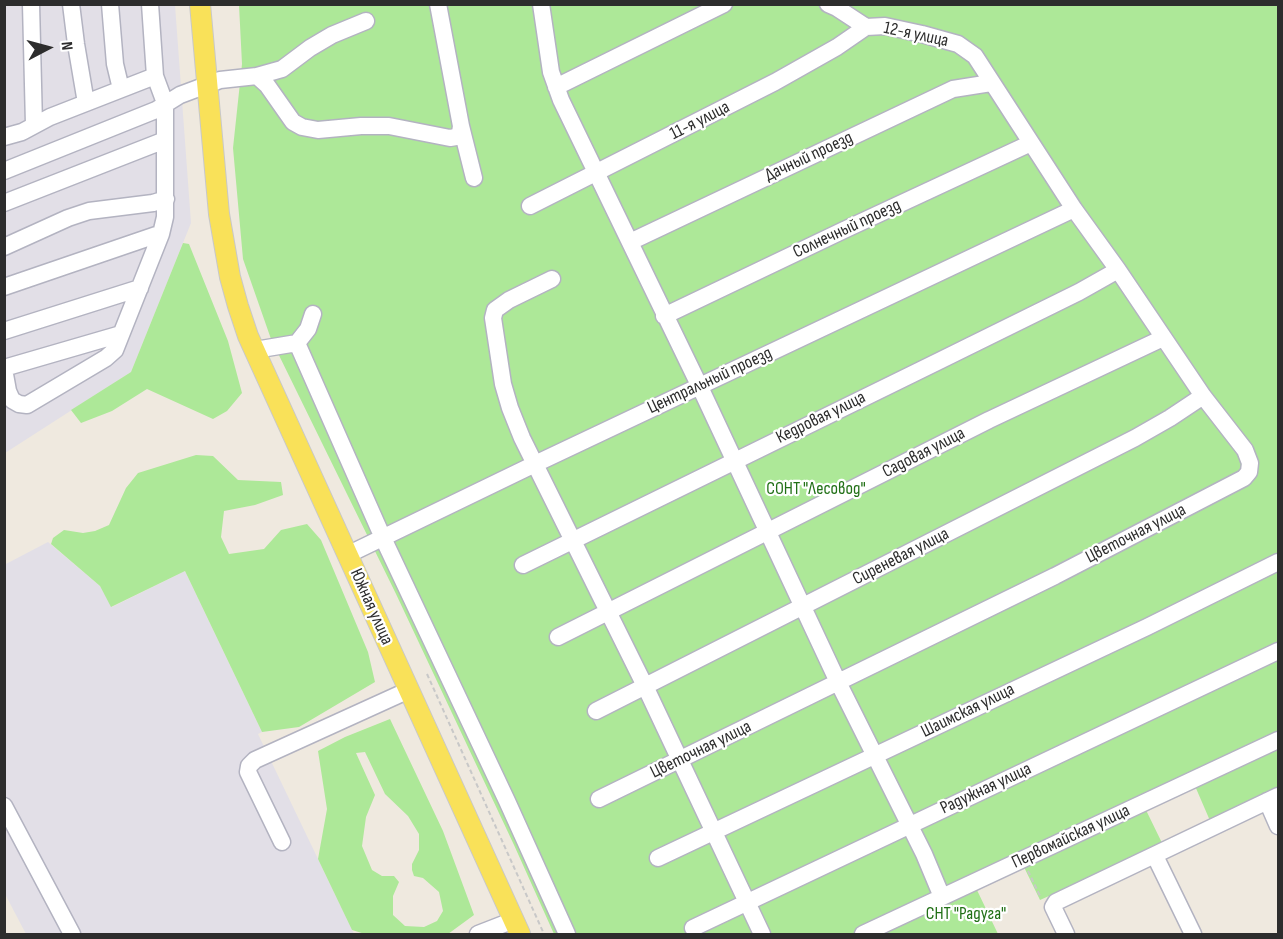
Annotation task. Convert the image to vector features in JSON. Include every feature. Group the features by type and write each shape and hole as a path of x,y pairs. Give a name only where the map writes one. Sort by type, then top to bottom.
{"main road":[{"name":"Южная улица","path":"200,4 219,214 230,277 238,306 255,350 347,555 517,927"}],"street":[{"path":"31,4 34,125"},
{"path":"71,4 86,103"},
{"path":"110,4 115,64 121,89"},
{"path":"121,334 5,372 12,400 27,405 106,358 115,350 161,234 166,199 165,104 155,76 150,4"},
{"path":"438,4 461,126 474,178"},
{"path":"541,4 551,72 556,87 838,682 910,825 942,897"},
{"path":"556,87 724,4"},
{"name":"12-я улица","path":"828,4 866,27 885,26 958,44 975,56 991,83"},
{"path":"4,171 156,110 180,95 206,85 230,78 257,76 282,69 332,35 366,21"},
{"name":"11-я улица","path":"530,206 775,82 837,47 866,27"},
{"path":"4,137 22,132 50,117 155,76"},
{"path":"257,76 267,85 293,122 302,127 318,130 389,126 450,138 460,133 461,126"},
{"name":"Цветочная улица","path":"599,799 1055,576 1244,478 1248,472 1250,463 1245,450 1203,396 1119,270 1074,209 991,83"},
{"name":"Дачный проезд","path":"630,242 952,89 991,83"},
{"path":"4,203 165,140"},
{"name":"Солнечный проезд","path":"664,316 1031,144"},
{"path":"4,247 89,211 153,203 166,199"},
{"name":"Центральный проезд","path":"347,555 1074,209"},
{"path":"4,287 156,235"},
{"name":"Кедровая улица","path":"523,565 1007,328 1119,270"},
{"path":"552,279 495,310 493,318 503,384 514,418 535,464 645,686 762,934"},
{"path":"4,331 140,288"},
{"path":"255,350 297,342 308,329 313,314"},
{"name":"Садовая улица","path":"558,637 990,420 1163,338"},
{"path":"297,342 383,538 567,934"},
{"name":"Сиреневая улица","path":"596,711 1136,438 1203,396"},
{"name":"Шаимская улица","path":"658,858 1147,627 1278,562"},
{"name":"Радужная улица","path":"693,928 1278,651"},
{"path":"282,842 248,772 249,766 255,760 409,690"},
{"name":"Первомайская улица","path":"863,934 1278,740"},
{"path":"1066,934 1053,907 1062,898 1273,799 1278,826"},
{"path":"4,806 72,934"},
{"path":"1155,856 1193,934"},
{"path":"478,934 517,927"}],"path":[{"path":"427,674 544,934"},
{"path":"1023,860 1043,902 1053,907"}],"shaded area":[{"path":"5,5 175,5 191,223 131,372 5,453"},
{"path":"48,542 100,586 112,607 185,571 262,732 258,734 354,934 26,934 5,894 4,565"}],"green space":[{"name":"СОНТ \"Лесовод\"","path":"239,5 1278,5 1278,792 1211,823 1195,786 1145,808 1163,845 1040,900 1023,865 976,888 998,934 554,934 396,594 271,339 243,259 233,148 242,64"},
{"path":"183,243 189,244 228,341 242,393 227,411 213,419 147,389 112,411 81,423 71,410 131,372"},
{"path":"196,455 213,456 238,480 281,482 283,495 255,505 224,511 221,537 229,554 264,549 281,530 307,524 321,540 368,652 375,682 299,727 262,732 185,571 111,607 100,586 51,544 53,538 64,530 83,533 109,525 126,488 138,473"},
{"path":"390,719 443,831 474,915 448,934 365,934 352,930 318,859 327,809 318,751 345,737","holes":["365,752 385,794 408,816 419,834 419,850 412,864 414,876 423,878 439,892 443,911 437,921 424,927 405,926 393,915 393,896 399,882 394,876 382,876 372,870 362,846 366,817 375,795 356,753"]}],"park label":[{"name":"СНТ \"Радуга\"","path":"966,914"}]}
